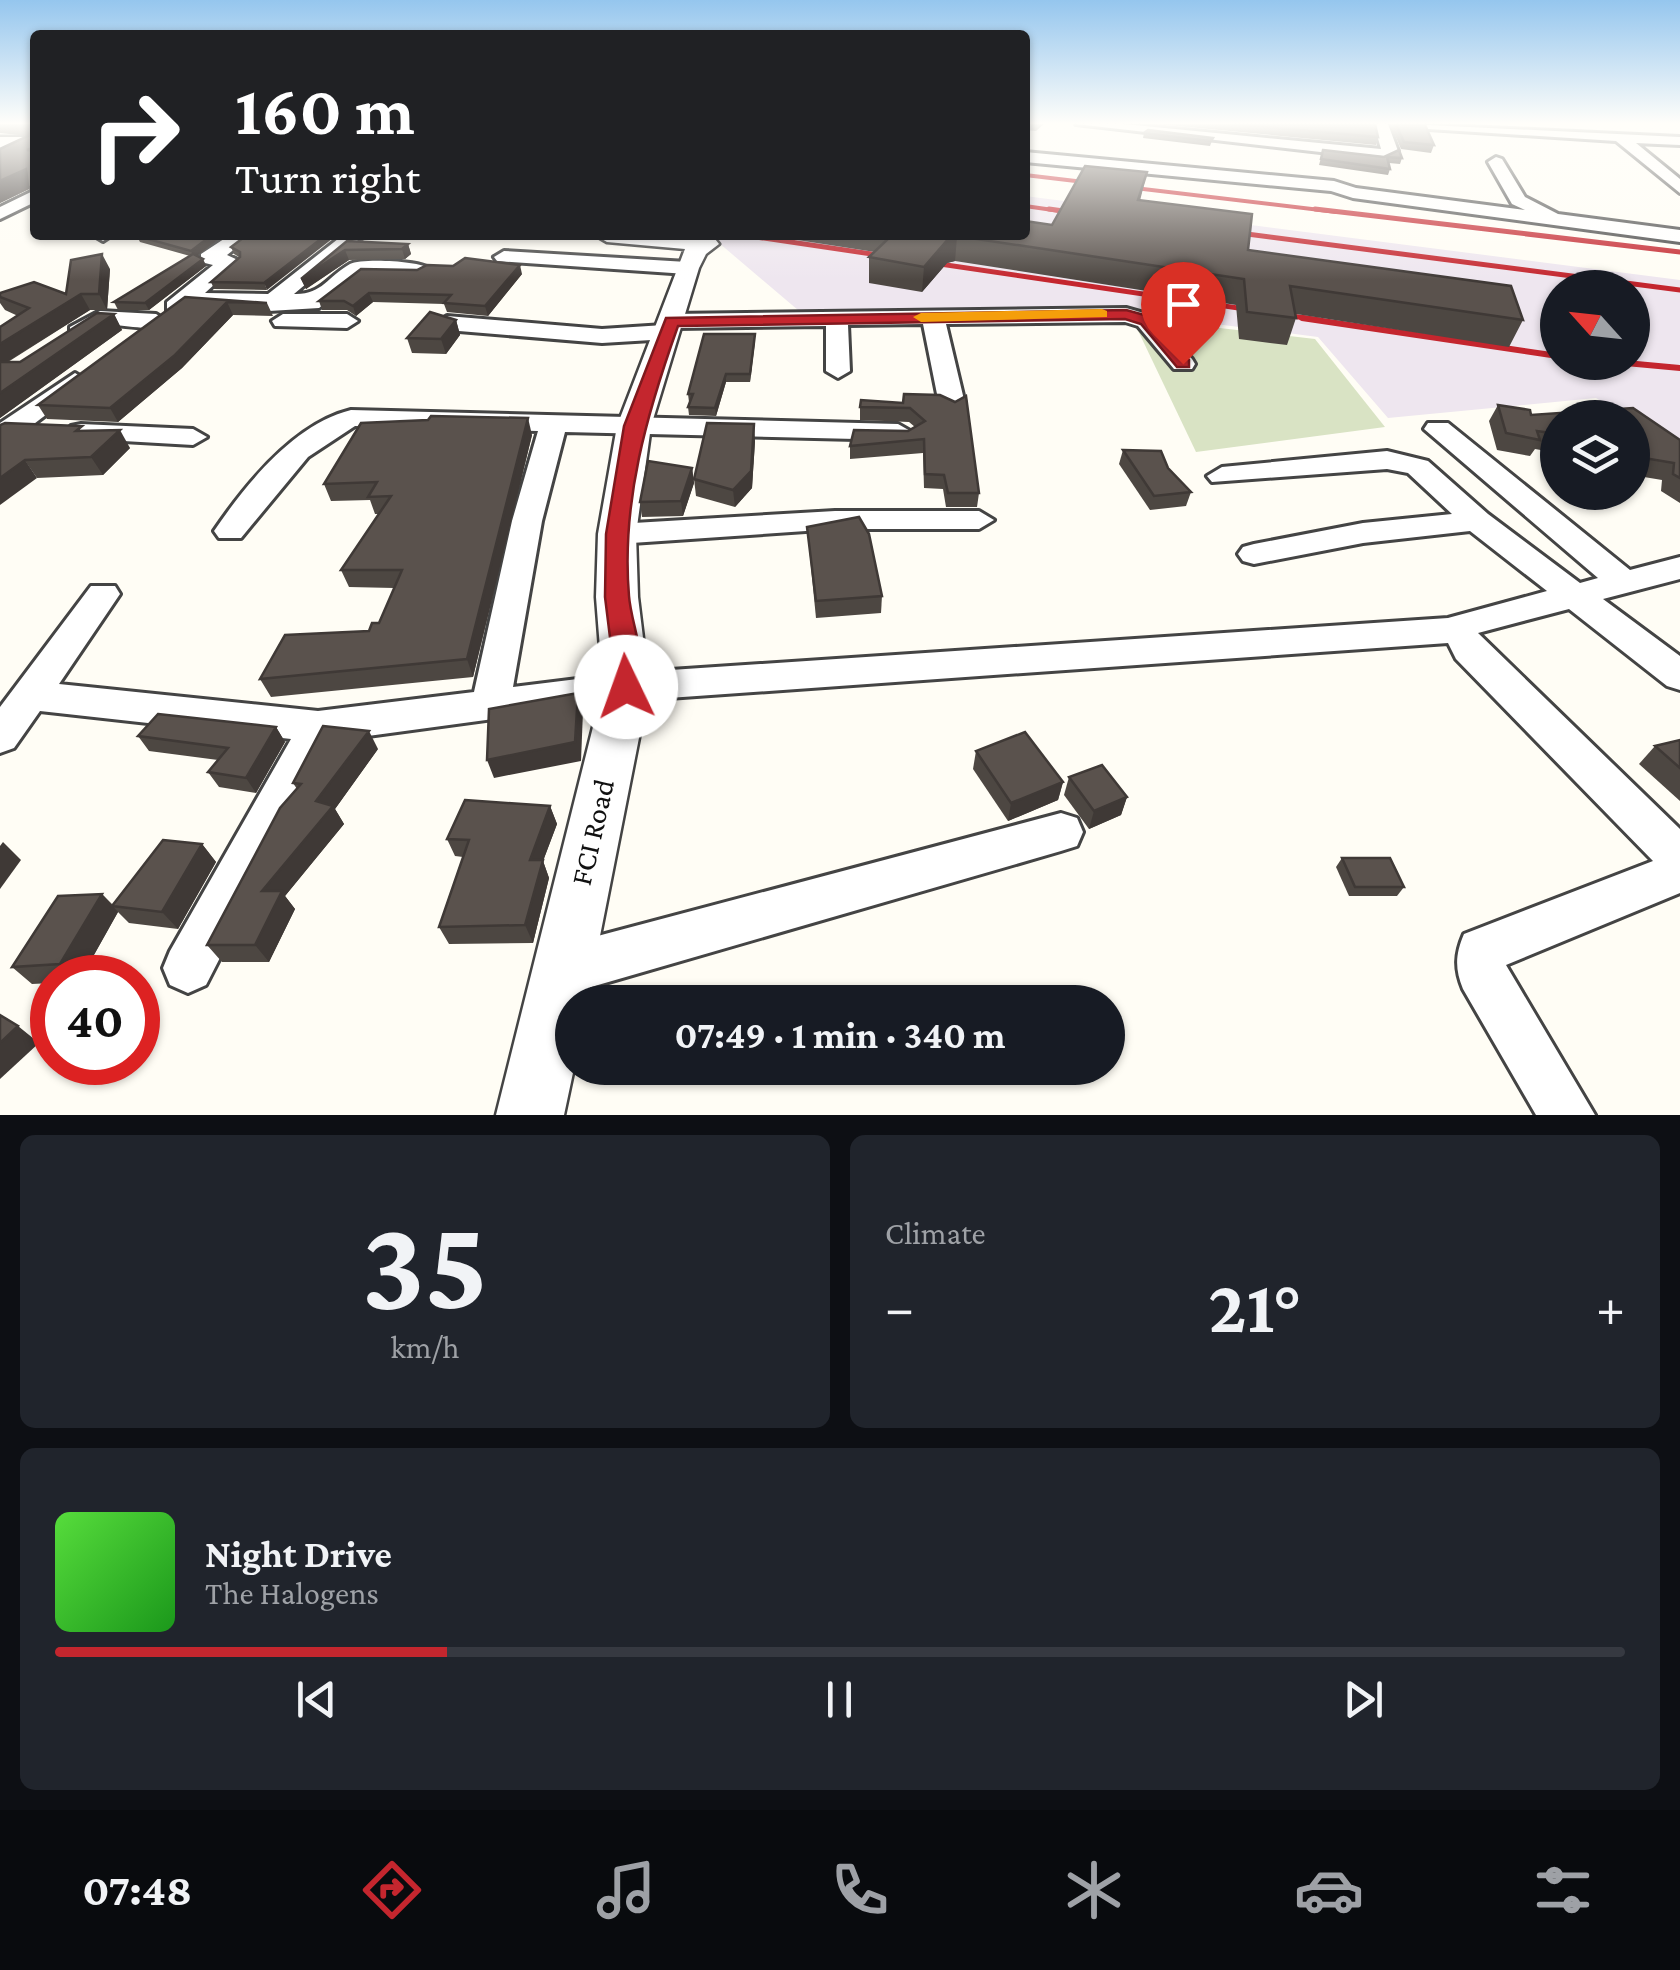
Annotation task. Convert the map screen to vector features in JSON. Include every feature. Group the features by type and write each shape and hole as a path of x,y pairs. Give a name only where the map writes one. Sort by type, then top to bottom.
{"street":[{"path":"1228,176 1334,186 1353,193 1680,236"},
{"path":"1504,176 1518,200 1557,221"},
{"path":"0,214 30,198"},
{"path":"124,345 230,261 208,258 235,240"},
{"path":"346,321 250,322 350,240"},
{"name":"FCI Road","path":"530,1115 626,687 626,650 617,597 617,534 634,426 687,268 696,250 706,244 662,240"},
{"path":"504,257 687,268"},
{"path":"186,299 319,300 358,268 420,269"},
{"path":"447,323 602,336 670,327 837,319 1126,314 1146,321 1183,364"},
{"path":"934,317 952,404"},
{"path":"52,349 100,318 156,322"},
{"path":"837,319 838,372"},
{"path":"6,432 92,369"},
{"path":"230,531 296,451 329,426 348,405 634,426 908,432"},
{"path":"492,701 527,521 554,420"},
{"path":"1438,429 1624,582"},
{"path":"6,432 192,437"},
{"path":"1222,476 1387,460 1418,467 1477,521 1680,676"},
{"path":"617,534 819,521 979,520"},
{"path":"1254,554 1363,533 1477,521"},
{"path":"30,695 318,727 492,701 626,687 1460,630 1462,626 1680,568"},
{"path":"0,737 103,594"},
{"path":"1460,630 1469,650 1680,858"},
{"path":"188,968 318,727"},
{"path":"560,971 1061,832"},
{"path":"1568,1115 1490,990 1481,972 1481,951 1680,872"}],"shaded area":[{"path":"1030,197 1602,270 1540,270 1540,380 1650,380 1650,276 1680,280 1680,448 1650,430 1650,400 1540,400 1540,403 1388,418 1318,337 1130,313 805,316 719,243 691,240 1030,240"}],"green space":[{"path":"1132,318 1315,339 1385,427 1196,452"}],"building":[{"path":"1079,176 1146,176 1138,200 1252,214 1248,250 1511,286 1523,320 1290,286 1296,318 1247,312 1244,279 984,240 1030,240 1030,222 1052,225"},
{"path":"151,240 205,240 191,251"},
{"path":"240,240 320,240 264,283 211,282 240,257 240,252 231,247"},
{"path":"887,240 947,240 924,267 869,257"},
{"path":"347,241 408,244 402,249 345,250 301,279"},
{"path":"102,254 99,294 81,294 0,344 0,327 29,308 0,297 0,293 34,282 66,294 71,260"},
{"path":"193,254 203,259 145,303 114,302"},
{"path":"465,258 520,265 485,306 444,303 451,295 369,293 353,306 344,301 319,301 361,269 417,270 427,265 453,266"},
{"path":"185,297 267,303 227,302 175,355 110,408 38,405"},
{"path":"430,312 456,320 441,339 407,338"},
{"path":"97,313 114,314 0,393 0,362 20,362"},
{"path":"704,334 755,334 750,374 726,374 715,408 688,407"},
{"path":"904,394 940,395 955,402 966,396 979,493 948,493 944,475 925,474 924,439 850,446 854,430 908,431 925,421 910,408 860,407 861,400 903,403"},
{"path":"1498,405 1540,414 1540,440 1506,433"},
{"path":"431,416 528,418 467,659 260,679 285,635 369,631 372,623 379,623 402,570 341,570 391,496 368,497 377,482 324,484 361,423 428,420"},
{"path":"1650,420 1680,440 1680,478 1673,474 1674,463 1650,459"},
{"path":"707,423 754,424 751,471 733,490 694,479"},
{"path":"0,425 82,426 76,431 120,430 91,457 25,460 0,478"},
{"path":"1123,450 1161,451 1168,468 1191,492 1154,496"},
{"path":"648,461 692,468 681,501 640,502"},
{"path":"859,517 869,534 882,596 816,601 807,527"},
{"path":"578,693 575,742 487,760 489,709"},
{"path":"158,714 276,727 246,778 208,772 228,748 138,736"},
{"path":"323,726 369,731 316,801 333,806 262,891 282,891 255,945 207,945 280,808 301,784 293,783"},
{"path":"1025,732 1063,782 1011,803 976,751"},
{"path":"1680,740 1680,768 1655,746"},
{"path":"1102,765 1127,797 1094,811 1069,777"},
{"path":"465,800 550,806 530,860 543,860 525,925 439,927 469,840 447,839"},
{"path":"163,840 202,844 162,912 112,906"},
{"path":"1342,858 1390,858 1404,887 1355,887"},
{"path":"102,894 65,955 30,955 30,966 12,967 58,896"},
{"path":"0,1015 18,1026 0,1043"}],"railway":[{"path":"1034,176 1337,212"},
{"path":"1030,207 1067,212"},
{"path":"1049,209 1085,214"},
{"path":"1315,209 1680,252"},
{"path":"1224,231 1680,290"},
{"path":"777,240 1319,320"},
{"path":"1302,318 1540,353"},
{"path":"1650,365 1680,368"}],"slow traffic":[{"path":"921,317 1102,314"}],"route":[{"path":"626,687 626,650 617,597 617,534 634,426 672,321 1126,314 1146,321 1183,364"}]}
